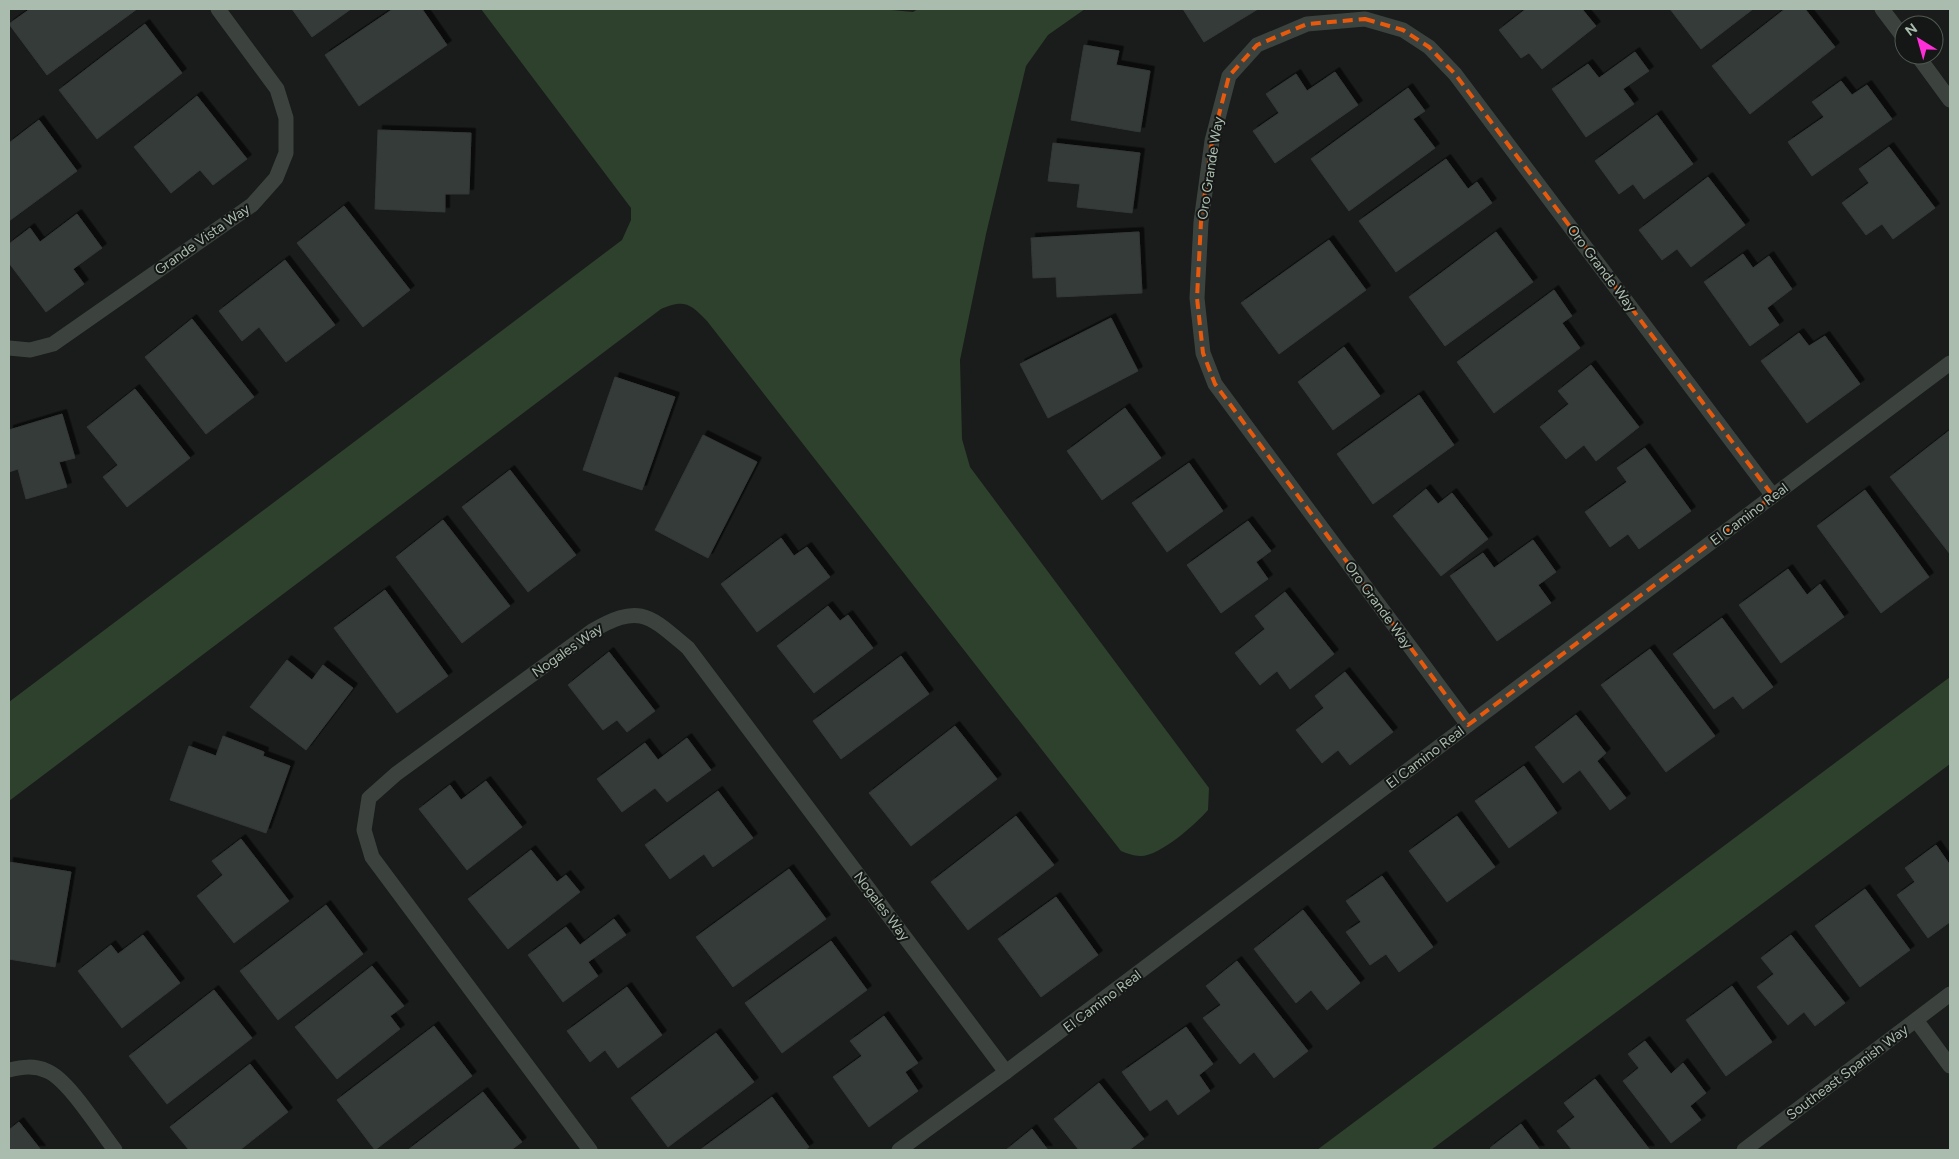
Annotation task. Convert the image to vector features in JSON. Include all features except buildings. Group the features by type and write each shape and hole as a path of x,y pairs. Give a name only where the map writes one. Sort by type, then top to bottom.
{"street":[{"name":"Grande Vista Way","path":"9,348 30,350 53,344 252,204 276,178 286,153 286,118 277,89 218,9"},
{"path":"1882,9 1894,25"},
{"name":"Oro Grande Way","path":"1468,725 1215,384 1204,353 1197,298 1201,222 1212,140 1228,76 1257,45 1308,24 1365,19 1403,30 1429,47 1455,74 1773,496"},
{"path":"1924,65 1950,100"},
{"name":"El Camino Real","path":"899,1150 1006,1072 1950,363"},
{"name":"Nogales Way","path":"590,1150 372,857 364,830 369,798 396,774 592,631 615,617 637,614 660,625 688,648 1006,1072"},
{"name":"Southeast Spanish Way","path":"1744,1150 1950,994"},
{"path":"1916,1020 1950,1066"},
{"path":"9,1070 28,1066 48,1071 65,1085 115,1150"}],"highlighted area":[{"path":"1365,19 1403,30 1429,47 1455,74 1773,496 1468,725 1215,384 1203,353 1197,298 1201,222 1212,141 1229,76 1257,45 1307,24"}],"shaded area":[{"path":"481,9 881,9 913,12 918,9 1085,9 1048,35 1026,66 986,234 960,360 962,439 970,467 1209,788 1208,810 1177,839 1148,855 1138,856 1121,851 707,321 696,310 686,304 676,304 661,309 9,801 9,702 622,240 631,220 631,208"},
{"path":"1950,677 1950,764 1431,1150 1317,1150"}]}
